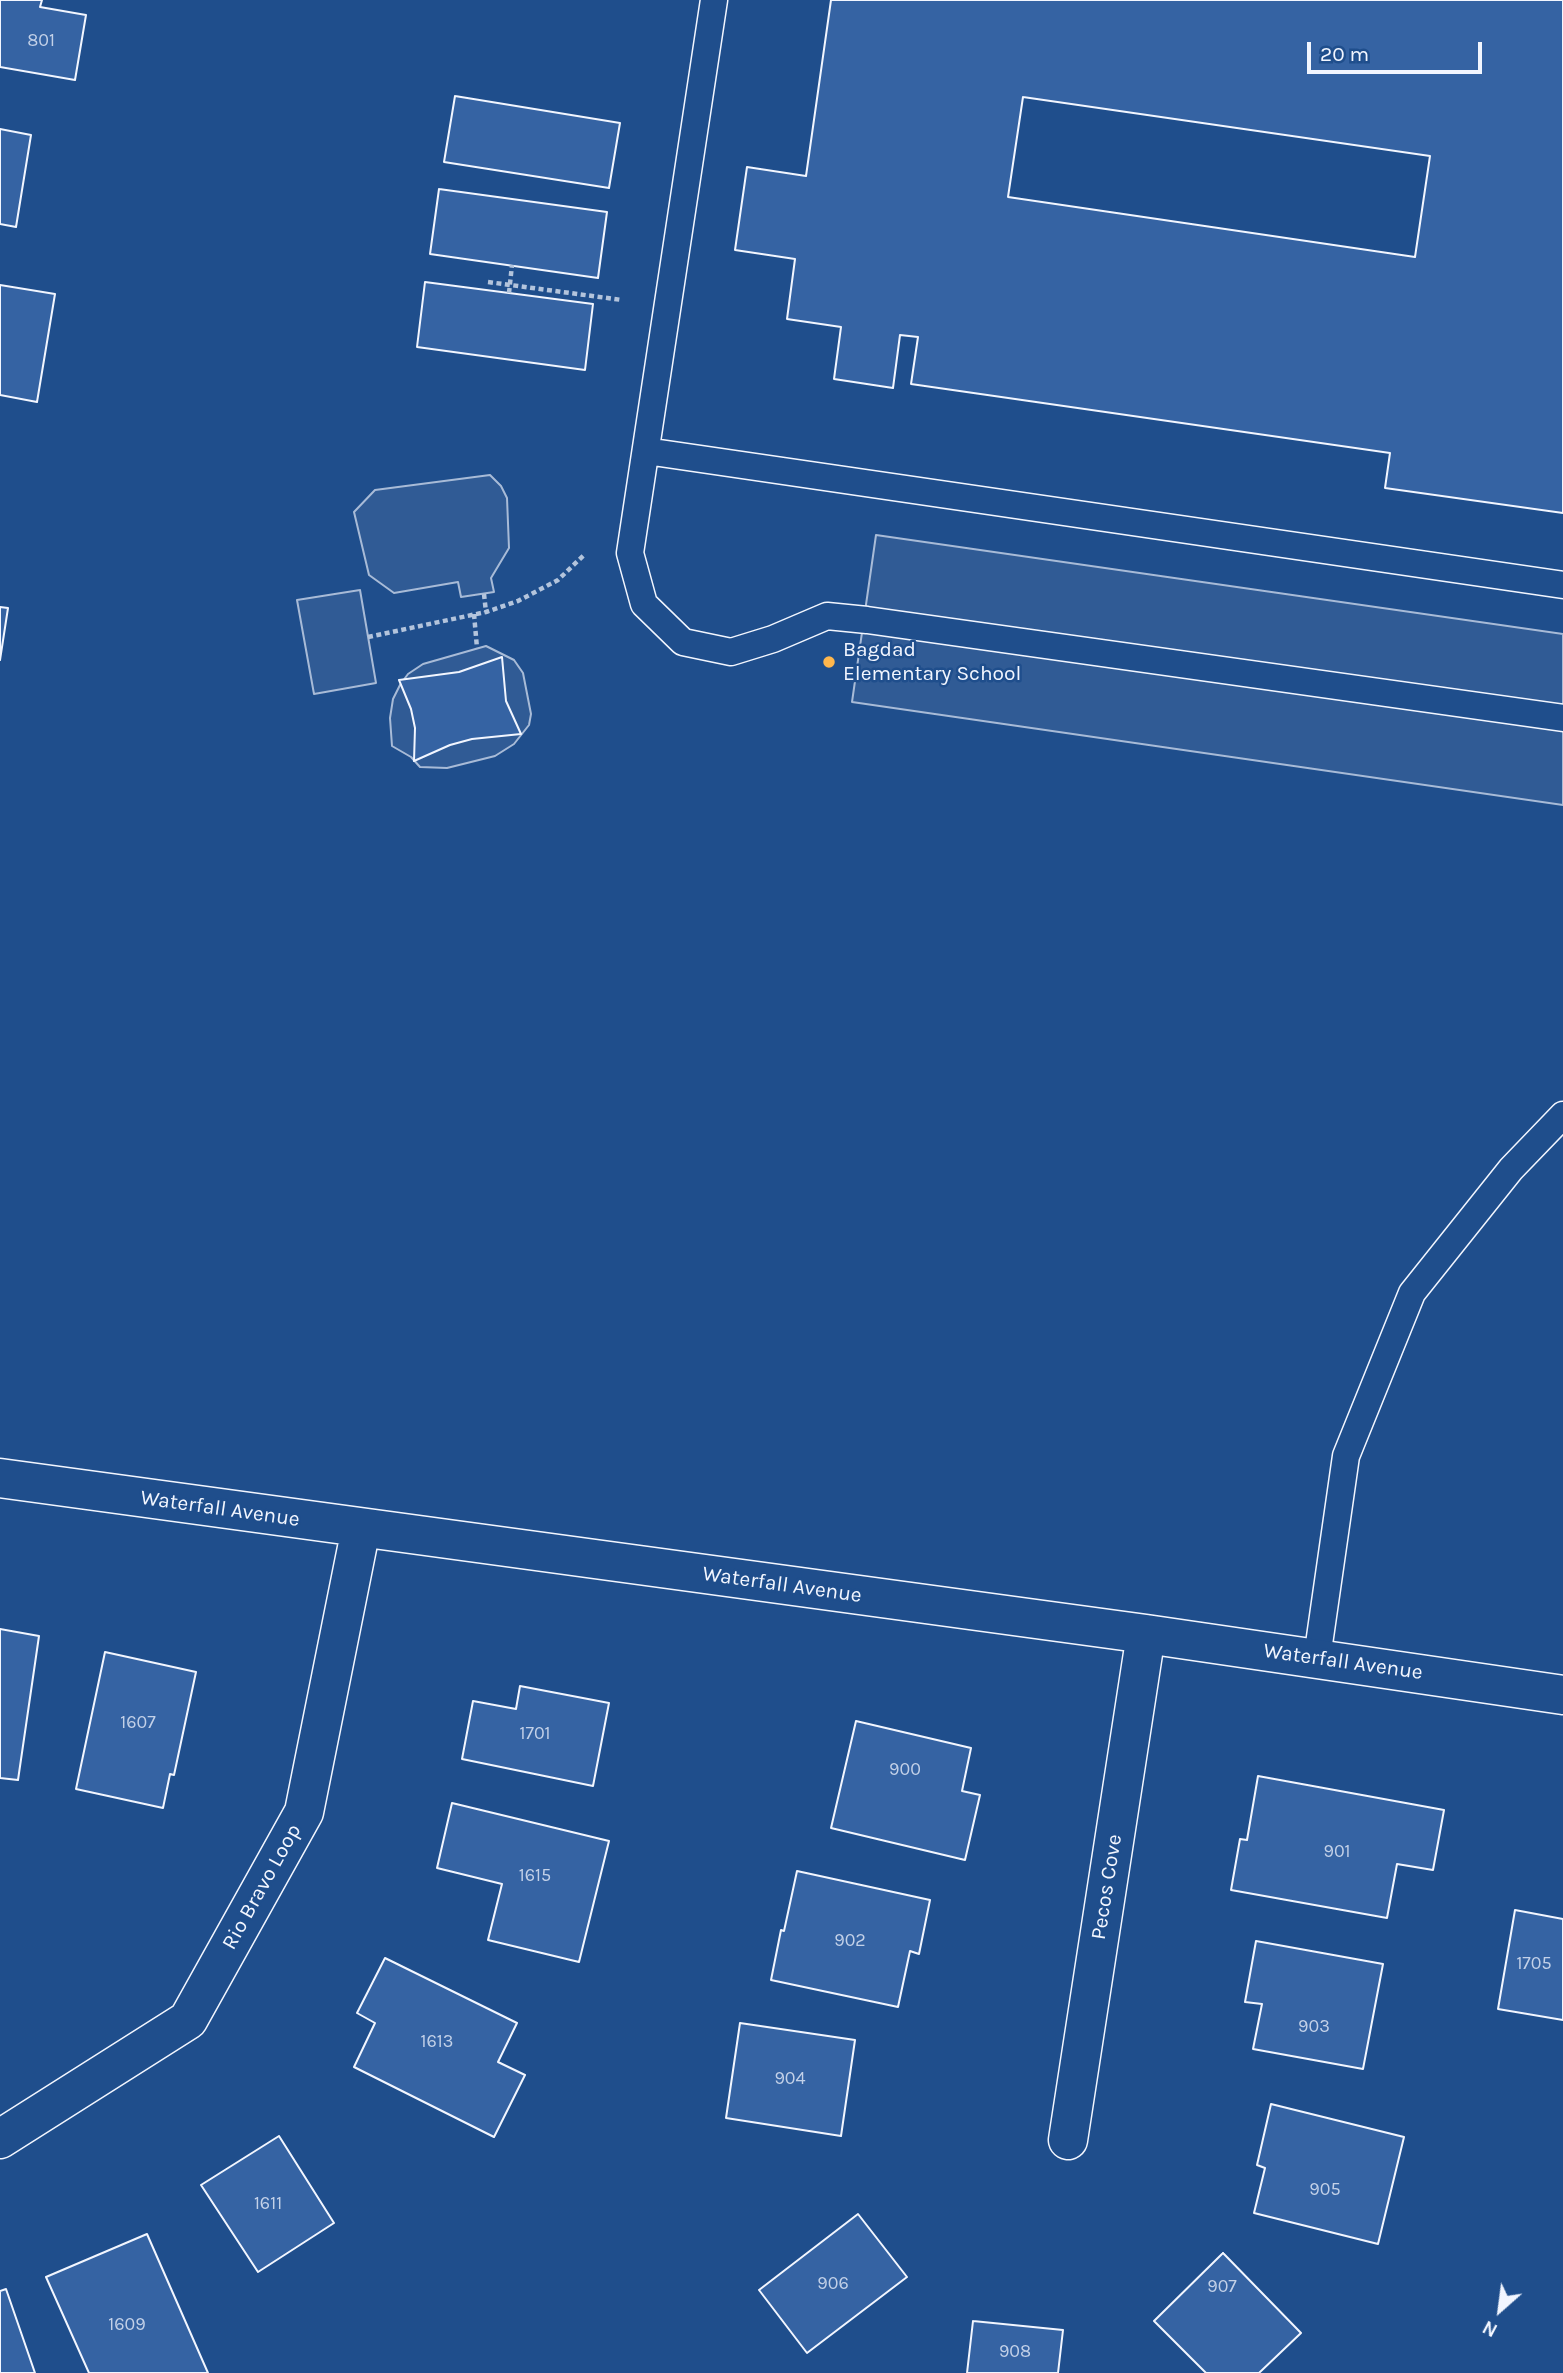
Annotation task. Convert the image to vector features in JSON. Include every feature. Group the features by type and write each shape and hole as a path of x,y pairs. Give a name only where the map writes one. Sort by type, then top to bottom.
{"street":[{"name":"Waterfall Avenue","path":"0,1478 1146,1634 1563,1695"},
{"name":"Rio Bravo Loop","path":"0,2139 188,2020 304,1812 360,1528"},
{"name":"Pecos Cove","path":"1068,2140 1146,1634"}],"lane":[{"path":"714,0 630,553 644,604 683,642 731,652 773,639 827,616 840,617 1563,718"},
{"path":"646,451 1563,585"},
{"path":"1317,1658 1346,1456 1412,1293 1511,1169 1563,1115"}],"path":[{"path":"509,293 512,265"},
{"path":"488,282 626,300"},
{"path":"368,637 486,612 518,600 558,580 583,558 588,548"},
{"path":"484,594 486,612"},
{"path":"474,614 477,648"}],"shaded area":[{"path":"490,475 501,486 507,498 509,548 491,578 494,592 461,597 458,582 394,593 369,575 354,512 375,490"},
{"path":"876,535 1563,634 1563,805 852,702"},
{"path":"360,590 376,683 314,694 297,600"},
{"path":"486,646 514,660 523,673 531,714 529,725 514,744 495,756 447,768 420,767 411,757 392,746 390,718 393,699 400,685 408,674 423,664"}],"building":[{"path":"0,0 42,0 40,7 86,15 75,80 0,67"},
{"path":"831,0 1563,0 1563,513 1385,488 1390,453 911,384 918,337 900,335 893,388 834,379 841,327 787,319 795,259 735,250 747,167 806,176","holes":["1023,97 1430,156 1415,257 1008,197"]},
{"path":"455,96 620,123 609,188 444,162"},
{"path":"0,129 31,135 16,227 0,224"},
{"path":"439,189 607,212 598,278 430,254"},
{"path":"425,282 593,304 585,370 417,347"},
{"path":"0,285 55,294 37,402 0,395"},
{"path":"0,607 8,608 0,660"},
{"path":"502,657 506,701 521,734 472,739 450,745 414,761 415,728 411,709 399,680 459,672"},
{"path":"0,1629 39,1636 18,1780 0,1778"},
{"path":"105,1652 196,1672 174,1775 170,1774 163,1808 76,1789"},
{"path":"520,1686 609,1703 593,1786 462,1759 473,1701 516,1709"},
{"path":"856,1721 971,1748 962,1791 980,1795 965,1860 831,1828"},
{"path":"1258,1776 1444,1810 1433,1870 1397,1864 1387,1918 1231,1890 1240,1839 1247,1840"},
{"path":"452,1803 609,1841 579,1962 488,1940 502,1884 437,1868"},
{"path":"797,1871 930,1900 919,1954 910,1951 898,2007 771,1980"},
{"path":"1515,1910 1563,1919 1563,2020 1498,2009"},
{"path":"1256,1941 1383,1964 1363,2069 1253,2049 1262,2004 1245,2002"},
{"path":"385,1958 517,2023 498,2062 525,2075 494,2137 354,2067 375,2023 357,2013"},
{"path":"740,2023 855,2040 841,2136 726,2118"},
{"path":"1271,2104 1404,2137 1378,2244 1254,2213 1265,2168 1257,2165"},
{"path":"279,2136 334,2223 258,2272 201,2185"},
{"path":"858,2214 907,2277 807,2353 759,2290"},
{"path":"147,2234 208,2373 89,2373 46,2277"},
{"path":"1223,2253 1301,2333 1259,2373 1206,2373 1154,2321"},
{"path":"6,2289 35,2373 0,2373 0,2291"},
{"path":"973,2321 1063,2330 1058,2373 967,2373"}],"place":[{"name":"Bagdad Elementary School","path":"829,662"}]}
